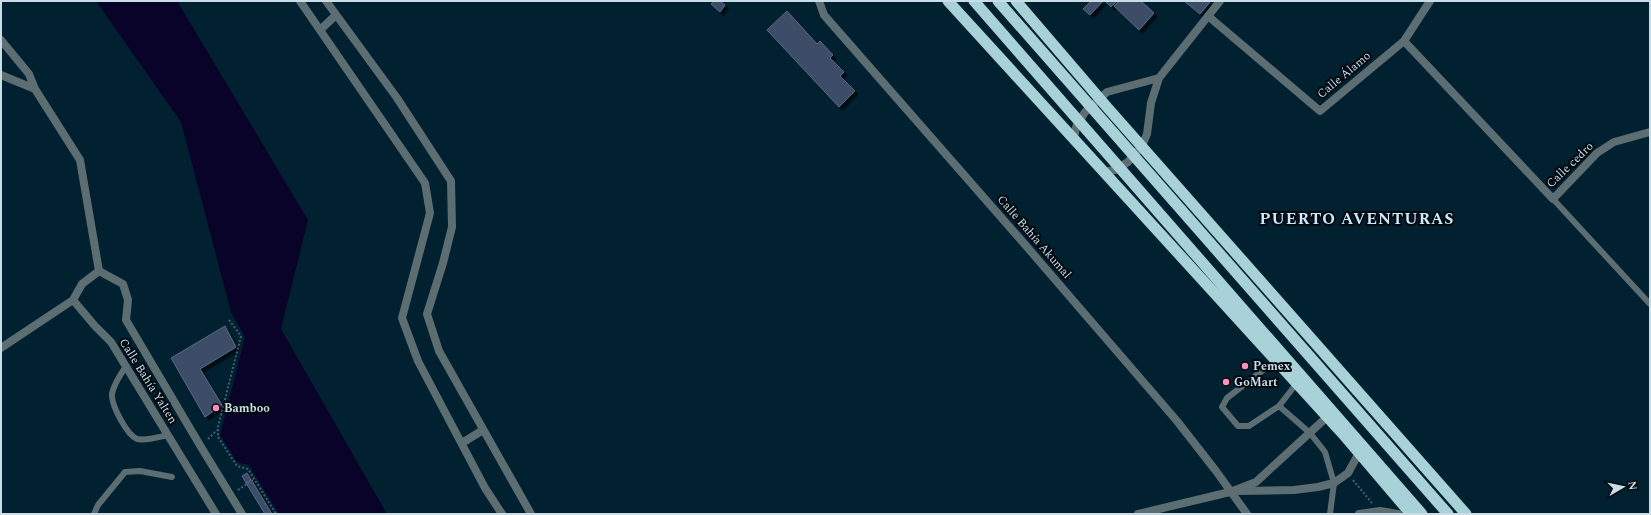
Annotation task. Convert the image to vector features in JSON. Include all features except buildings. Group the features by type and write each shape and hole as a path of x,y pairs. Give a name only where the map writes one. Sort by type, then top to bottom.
{"highway":[{"path":"948,1 1327,417 1412,514"},
{"path":"974,1 1422,514"},
{"path":"998,1 1367,424 1448,514"},
{"path":"1016,1 1099,98 1466,514"}],"street":[{"path":"300,1 425,183 430,213 402,318 418,361 485,488 502,514"},
{"path":"326,1 397,98 451,181 452,227 443,264 427,314 439,351 531,514"},
{"name":"Calle Bahía Akumal","path":"819,1 824,15 1172,415 1216,471 1247,514"},
{"path":"1103,172 1115,170 1128,162 1142,146 1147,134 1151,103 1159,78 1220,1"},
{"name":"Calle Álamo","path":"1208,16 1320,111 1404,41 1428,1"},
{"path":"320,30 336,16"},
{"path":"1,40 28,74 35,89 80,160 99,271 82,284 73,300 1,348"},
{"path":"1404,41 1552,199"},
{"path":"1,75 35,89"},
{"path":"1074,139 1076,127 1085,112 1107,92 1117,88 1159,78"},
{"name":"Calle cedro","path":"1552,199 1597,153 1614,142 1650,132"},
{"name":"Calle Bahía Yalten","path":"99,271 123,284 128,300 126,320 242,514"},
{"name":"Calle Bahía Yalten","path":"73,300 111,342 216,514"},
{"path":"1138,514 1230,492 1256,482 1327,417"},
{"path":"462,443 483,430"},
{"path":"1230,492 1294,490 1334,483 1348,473 1359,453"},
{"path":"1359,514 1380,511 1398,514"}],"lane":[{"path":"1552,199 1650,304"},
{"path":"1275,360 1227,398 1222,408 1238,426 1249,426 1279,406 1296,383"},
{"path":"126,366 115,383 112,397 123,426 135,438 146,440 168,435"},
{"path":"1279,406 1310,433 1325,452 1334,483 1330,514"},
{"path":"94,514 98,505 125,472 140,471 172,477"}],"path":[{"path":"201,447 216,432 218,427 241,336 229,320"},
{"path":"218,427 218,437 237,466 248,469 276,514"},
{"path":"1348,473 1380,511"},
{"path":"230,495 254,479"}],"shaded area":[{"path":"96,1 177,1 308,220 281,329 387,514 279,514 249,465 237,462 220,435 245,337 231,312 181,122"}],"place":[{"name":"Pemex","path":"1245,366"},
{"name":"GoMart","path":"1226,382"},
{"name":"Bamboo","path":"216,408"}],"district":[{"name":"PUERTO AVENTURAS","path":"1357,219"}]}
